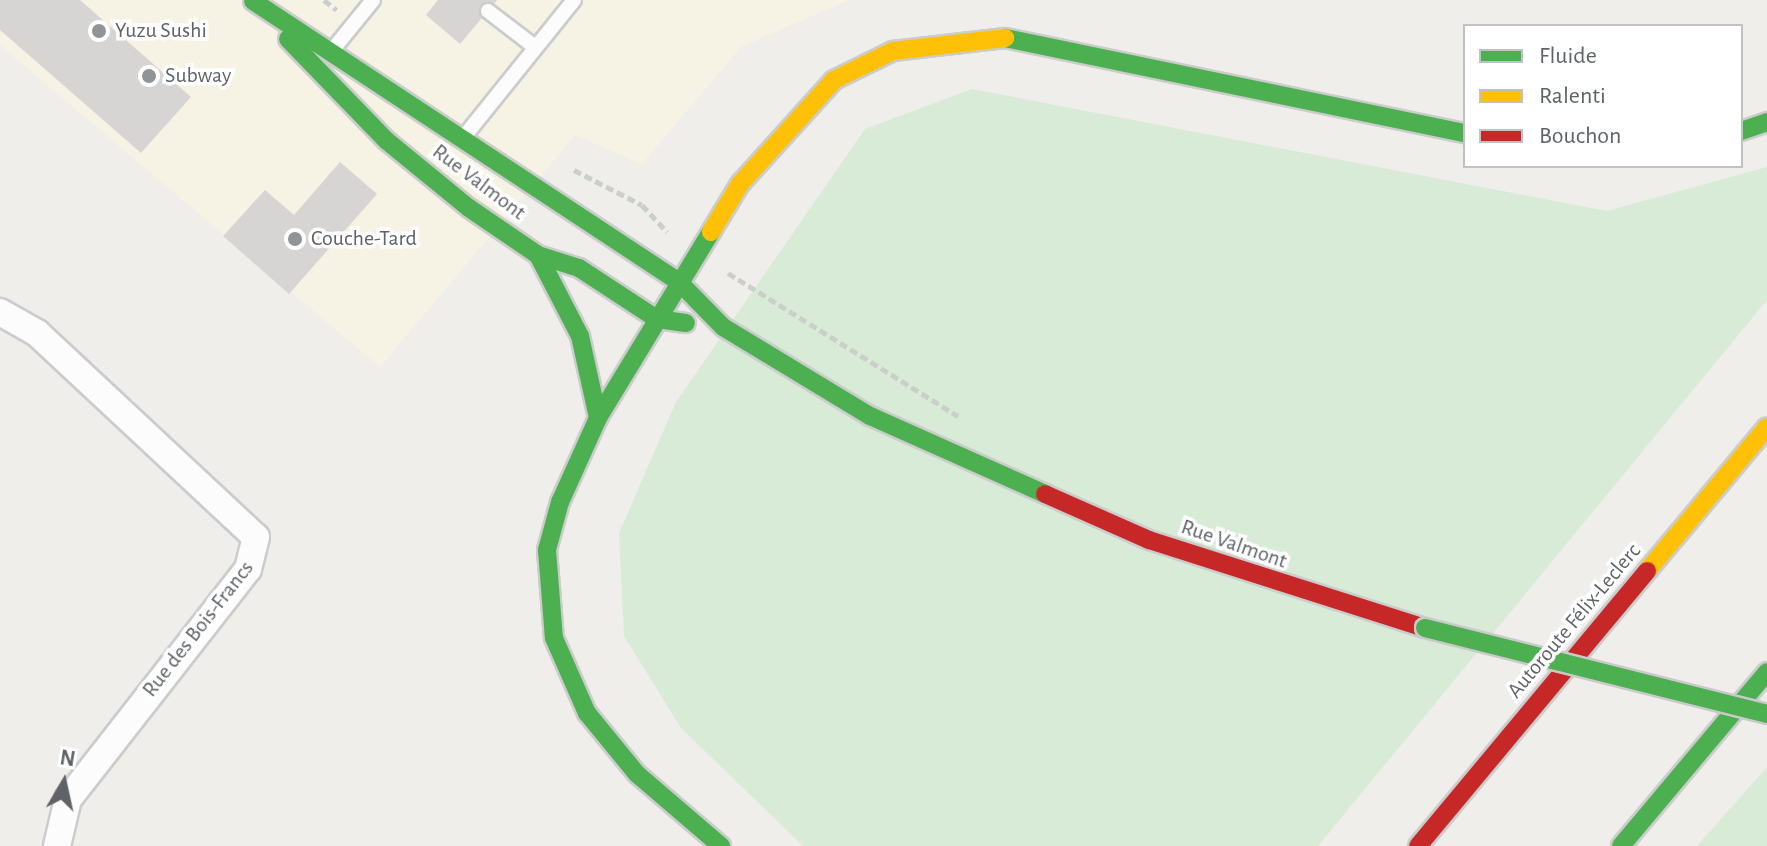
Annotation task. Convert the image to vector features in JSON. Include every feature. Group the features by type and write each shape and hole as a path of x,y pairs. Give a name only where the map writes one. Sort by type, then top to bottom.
{"main road":[{"name":"Rue Valmont","path":"253,0 461,141 679,282 723,327 870,416 1077,511 1258,579 1425,628 1767,714"},
{"name":"Rue Valmont","path":"253,0 316,69 420,169 538,255 579,268 657,319 723,327"},
{"path":"721,846 602,736 560,659 548,615 547,550 560,502 598,418 751,168 806,105 862,64 929,42 992,36 1057,44 1463,133"},
{"path":"1743,130 1767,122"},
{"path":"538,255 580,336 598,418"},
{"name":"Autoroute Félix-Leclerc","path":"1418,846 1767,427"},
{"path":"1621,846 1767,672"}],"street":[{"name":"Rue des Bois-Francs","path":"0,312 37,333 256,537 248,569 68,799 57,846"}],"lane":[{"path":"316,69 373,0"},
{"path":"461,141 574,0"},
{"path":"488,11 535,47"}],"path":[{"path":"324,0 333,7"},
{"path":"561,163 642,205 669,234"},
{"path":"722,269 962,418"}],"shaded area":[{"path":"0,0 849,0 741,47 642,164 575,135 380,367 0,45"}],"green space":[{"path":"972,89 1607,211 1767,167 1767,300 1318,846 803,846 681,728 624,636 619,533 676,402 865,129"},
{"path":"1767,767 1767,846 1697,846"}],"building":[{"path":"0,0 80,0 191,97 141,153 0,30"},
{"path":"438,0 497,0 460,44 426,15"},
{"path":"340,162 377,194 289,294 223,236 265,190 294,215"}],"traffic: fast":[{"path":"253,1 679,282 723,327 870,416 1045,494"},
{"path":"1005,38 1463,133"},
{"path":"288,39 387,141 469,208 538,255 579,268 657,319 686,323"},
{"path":"1743,130 1767,122"},
{"path":"711,232 598,418 560,502 547,550 554,638 587,713 637,774 721,846"},
{"path":"538,255 580,336 598,418"},
{"path":"1425,628 1767,714"},
{"path":"1621,846 1767,672"}],"traffic: slow":[{"path":"711,232 740,184 834,80 893,51 1005,38"},
{"path":"1647,571 1767,427"}],"traffic: jam":[{"path":"1045,494 1149,540 1425,628"},
{"path":"1418,846 1647,571"}],"place":[{"name":"Yuzu Sushi","path":"99,31"},
{"name":"Subway","path":"149,76"},
{"name":"Couche-Tard","path":"295,239"}]}
